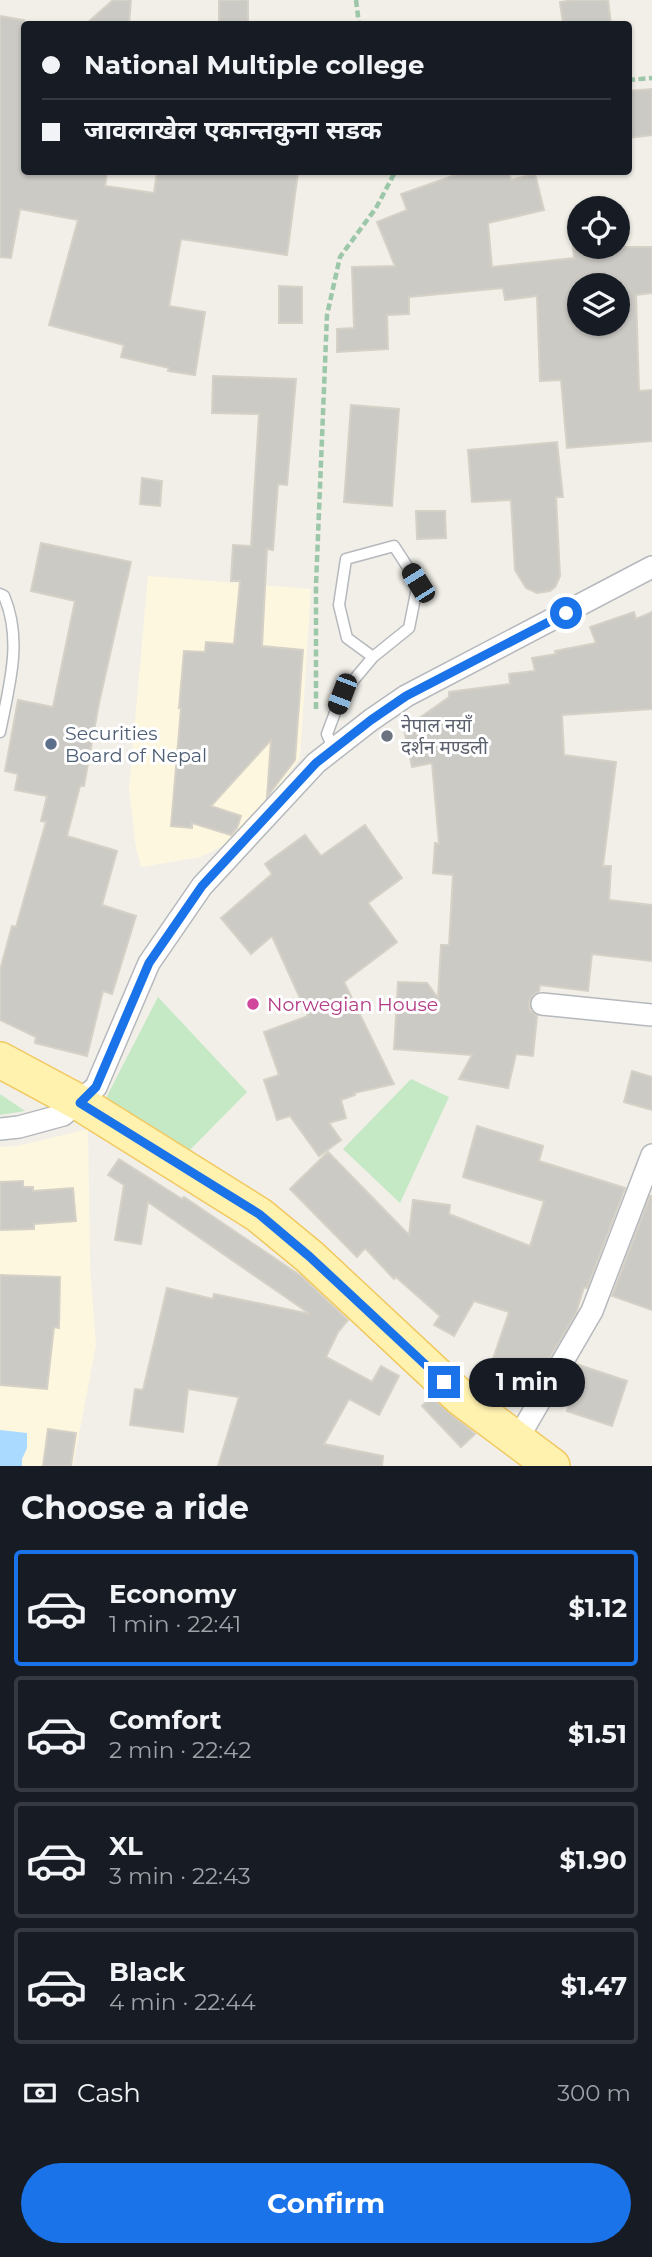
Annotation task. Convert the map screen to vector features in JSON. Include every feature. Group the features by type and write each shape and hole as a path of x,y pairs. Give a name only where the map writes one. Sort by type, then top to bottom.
{"main road":[{"path":"0,1060 80,1103 259,1214 310,1257 461,1398 552,1466"}],"street":[{"path":"0,1129 19,1127 63,1115 96,1087 149,963 202,886 333,748 406,696 652,567"},
{"path":"542,1004 652,1015"},
{"path":"517,1440 592,1311 652,1155"}],"lane":[{"path":"333,748 327,734 342,694 373,657 410,628 418,583 394,546 346,559 339,605 346,638 373,657"},
{"path":"0,594 4,596 11,612 15,653 0,732"}],"path":[{"path":"356,0 359,21"},
{"path":"632,80 652,78"},
{"path":"316,763 316,585 327,315 340,257 376,208 393,175"}],"shaded area":[{"path":"148,576 311,589 300,758 233,841 200,857 141,867 129,788"},
{"path":"88,1129 90,1266 96,1345 73,1466 0,1466 0,1147 17,1146"}],"green space":[{"path":"158,997 247,1092 187,1153 105,1100"},
{"path":"411,1079 449,1097 400,1203 343,1149"},
{"path":"0,1094 25,1111 0,1115"}],"water":[{"path":"0,1430 27,1433 27,1448 22,1466 0,1466"}],"building":[{"path":"113,0 131,0 129,21 89,21"},
{"path":"219,0 248,0 248,21 219,21"},
{"path":"608,0 611,21 563,21 560,2"},
{"path":"0,16 24,20 21,21 21,175 107,175 105,186 154,193 157,175 298,175 287,255 181,239 169,306 205,312 195,375 168,371 169,368 121,357 124,345 49,325 78,220 20,209 11,258 0,257"},
{"path":"652,89 652,135 632,138 632,91"},
{"path":"455,175 510,175 511,180 535,175 544,210 488,223 492,267 567,259 630,259 630,247 652,247 652,293 636,295 639,391 652,390 652,441 567,448 561,380 540,381 537,296 505,300 503,288 409,297 409,314 387,315 388,349 337,352 337,329 354,328 352,267 395,266 377,222 407,210 401,194"},
{"path":"279,286 302,287 302,323 279,323"},
{"path":"213,376 296,379 287,485 278,484 273,550 267,549 262,646 303,650 295,760 267,797 271,740 211,806 241,816 231,835 192,823 192,828 171,826 184,651 205,652 206,642 234,644 240,581 231,581 233,545 251,546 259,414 212,413"},
{"path":"351,405 399,409 392,506 344,502"},
{"path":"557,442 563,497 556,497 560,576 550,591 537,593 526,588 515,570 511,500 472,502 468,450"},
{"path":"142,478 162,481 160,506 140,504"},
{"path":"416,511 445,511 446,538 417,539"},
{"path":"41,543 131,562 99,703 84,786 80,786 67,836 117,851 102,905 136,916 112,994 103,991 87,1056 35,1043 36,1037 0,1020 0,970 12,926 16,927 46,822 41,821 47,796 15,790 18,774 5,771 18,700 53,707 75,601 31,591"},
{"path":"634,612 636,619 652,612 652,709 562,715 564,755 616,762 603,866 611,866 609,900 652,905 652,961 592,954 588,991 540,985 539,991 532,996 529,1003 530,1010 537,1016 533,1056 516,1054 508,1088 459,1079 472,1055 394,1049 398,982 427,983 438,998 441,945 449,945 453,875 433,873 435,843 439,844 432,763 412,767 404,729 449,697 449,692 510,684 509,674 535,671 532,658 596,643 590,627"},
{"path":"365,825 402,878 368,903 397,942 344,982 394,1084 354,1093 355,1095 341,1100 346,1118 329,1123 341,1140 319,1156 290,1116 277,1120 264,1080 279,1075 264,1032 308,1016 272,936 251,954 221,918 272,874 265,864 305,835 321,856"},
{"path":"632,1071 652,1077 652,1110 624,1102"},
{"path":"477,1126 543,1146 539,1161 625,1188 576,1313 538,1378 492,1362 509,1312 474,1301 454,1336 434,1325 440,1316 396,1277 394,1279 365,1248 357,1257 290,1189 328,1152 409,1235 413,1200 450,1205 449,1214 530,1246 544,1201 463,1177"},
{"path":"119,1159 182,1199 184,1197 301,1276 348,1320 338,1332 326,1357 372,1382 381,1366 399,1376 379,1415 349,1399 324,1444 383,1456 382,1466 218,1466 239,1397 188,1389 183,1432 130,1425 135,1389 143,1390 167,1288 213,1299 214,1294 310,1314 148,1202 141,1244 115,1240 124,1185 108,1175"},
{"path":"23,1181 23,1187 33,1187 33,1191 73,1188 76,1221 34,1224 34,1229 0,1230 0,1182"},
{"path":"652,1196 652,1310 612,1296"},
{"path":"0,1275 60,1277 59,1328 54,1327 47,1389 0,1385"},
{"path":"576,1364 627,1381 612,1426 567,1411 573,1390 563,1387"},
{"path":"431,1397 475,1434 461,1447 422,1406"},
{"path":"48,1429 76,1433 71,1466 43,1466"}],"place":[{"name":"नेपाल नयाँ दर्शन मण्डली","path":"387,736"},
{"name":"Securities Board of Nepal","path":"51,744"},
{"name":"Norwegian House","path":"253,1004"}],"route":[{"path":"444,1382 310,1257 259,1214 80,1103 96,1087 149,963 202,886 316,763 406,696 566,613"}]}
